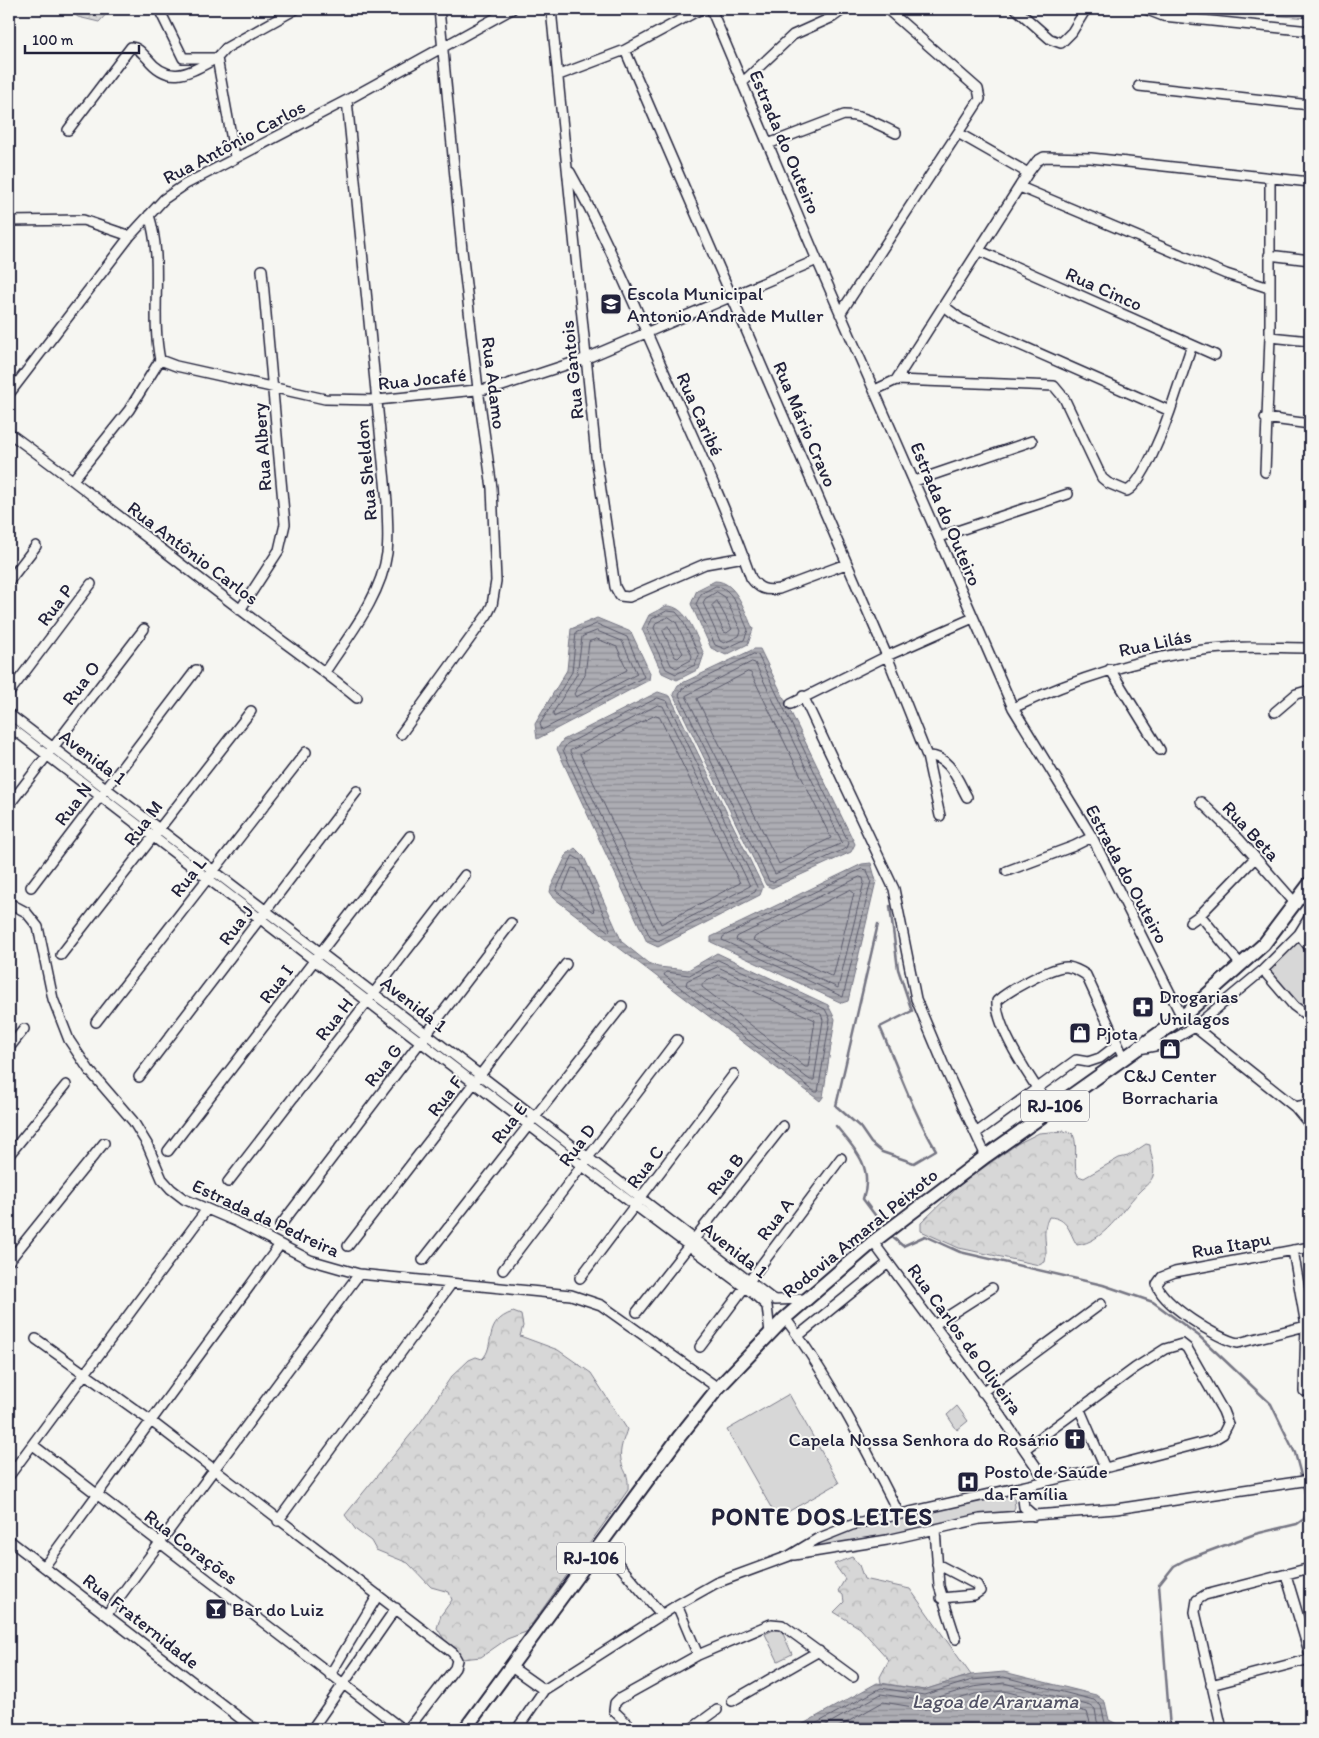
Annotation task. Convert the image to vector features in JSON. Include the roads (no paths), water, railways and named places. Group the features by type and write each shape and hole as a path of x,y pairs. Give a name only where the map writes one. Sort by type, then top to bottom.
{"highway":[{"name":"Rodovia Amaral Peixoto","path":"465,1729 679,1437 718,1388 770,1333 806,1299 877,1239 986,1156 1182,1016 1264,944 1310,883"}],"street":[{"path":"158,9 183,58 216,58"},
{"path":"68,130 131,47 141,51 160,72 168,76 191,71 216,58 226,48 296,9"},
{"name":"Rua Adamo","path":"401,734 487,615 495,594 492,488 478,389 439,9"},
{"name":"Rua Antônio Carlos","path":"9,394 130,236 164,199 186,184 347,100 512,9"},
{"name":"Rua Gantois","path":"551,9 601,497 615,587 620,596 631,596 705,564 744,557"},
{"path":"559,75 625,50 701,9"},
{"name":"Estrada do Outeiro","path":"711,9 840,314 915,481 1013,708 1092,837 1182,1016 1193,1028 1295,1108 1310,1125"},
{"path":"742,82 793,35 833,17 844,9"},
{"path":"840,314 978,104 981,94 978,89 887,9"},
{"path":"1016,9 1050,38 1061,43 1072,32 1086,9"},
{"path":"1145,9 1163,16 1310,31"},
{"name":"Rua Mário Cravo","path":"625,50 733,296 846,564 887,656 927,756 940,816"},
{"path":"216,58 235,158"},
{"path":"1139,86 1310,105"},
{"name":"Rua Sheldon","path":"325,672 361,618 375,591 388,552 387,502 347,100"},
{"path":"768,144 844,115 855,115 868,119 896,134"},
{"path":"958,134 1028,173"},
{"path":"896,380 1037,161 1050,156 1091,158 1310,182"},
{"name":"Rua Caribé","path":"568,170 595,219 646,331 754,582 757,586 768,591 779,589 846,564"},
{"path":"1264,472 1270,337 1270,178"},
{"path":"1020,187 1226,274 1269,288"},
{"path":"73,480 129,410 160,360 156,340 156,246 149,215"},
{"path":"9,221 83,220 130,236"},
{"name":"Rua Cinco","path":"980,251 1216,355"},
{"path":"1270,255 1310,260"},
{"name":"Rua Jocafé","path":"160,360 176,366 325,399 376,400 509,386 587,358 646,331 817,260"},
{"name":"Rua Albery","path":"240,610 279,550 285,524 262,270"},
{"path":"944,306 961,318 1170,411"},
{"path":"1270,337 1310,342"},
{"path":"875,390 896,380 1054,386 1064,398 1102,478 1108,483 1127,491 1141,475 1170,411 1192,345"},
{"path":"1266,418 1310,424"},
{"name":"Rua Antônio Carlos","path":"9,433 357,698"},
{"path":"915,481 1032,441"},
{"path":"939,537 1068,494"},
{"path":"9,581 36,546"},
{"name":"Rua P","path":"9,693 91,584"},
{"path":"791,704 803,696 887,656 974,618"},
{"name":"Rua O","path":"9,805 144,629"},
{"name":"Rua Lilás","path":"1013,708 1050,690 1110,669 1142,661 1204,650 1310,648"},
{"path":"1110,669 1160,750"},
{"name":"Rua N","path":"31,887 196,670"},
{"path":"1275,712 1296,694 1310,690"},
{"path":"803,696 894,889 916,999 945,1068 986,1156"},
{"name":"Rua M","path":"61,955 251,711"},
{"name":"Avenida 1","path":"9,714 53,747 154,837 207,879 321,952 371,997 424,1039 746,1284 767,1306 770,1333"},
{"name":"Avenida 1","path":"9,726 46,755 159,828 214,870 314,961 371,997"},
{"name":"Rua L","path":"96,1022 306,752"},
{"path":"927,756 937,756 948,764 967,797"},
{"name":"Rua J","path":"139,1077 358,792"},
{"name":"Rua Beta","path":"1201,802 1296,904"},
{"name":"Rua I","path":"168,1151 410,836"},
{"path":"1008,871 1074,846 1092,837"},
{"path":"1190,922 1200,915 1255,858"},
{"name":"Rua H","path":"228,1182 465,875"},
{"name":"Estrada da Pedreira","path":"9,903 26,912 38,927 53,999 69,1040 78,1054 133,1121 147,1144 162,1179 184,1199 235,1221 279,1246 331,1268 359,1274 571,1295 585,1298 601,1305 718,1388"},
{"path":"1200,915 1242,965"},
{"path":"1136,1049 1165,1044 1193,1028 1263,970 1299,934 1310,916"},
{"name":"Rua G","path":"280,1226 511,923"},
{"path":"1299,934 1310,948"},
{"name":"Rua F","path":"348,1246 566,964"},
{"path":"1052,1108 1036,1088 1008,1036 997,1009 997,1000 1003,995 1036,977 1066,967 1086,975 1124,1058"},
{"path":"1263,970 1294,1006 1310,1018"},
{"name":"Rua E","path":"423,1260 622,1006"},
{"path":"9,1048 24,1029"},
{"name":"Rua D","path":"503,1270 678,1040"},
{"path":"976,1133 1076,1060 1088,1062 1100,1058 1117,1045"},
{"name":"Rua C","path":"580,1278 734,1074"},
{"path":"9,1155 66,1085"},
{"path":"1295,1108 1310,1104"},
{"name":"Rua B","path":"637,1312 693,1243 782,1126"},
{"path":"9,1261 104,1143"},
{"name":"Rua A","path":"700,1347 841,1158"},
{"path":"9,1476 86,1375 207,1209"},
{"name":"Rua Carlos de Oliveira","path":"877,1239 888,1263 1046,1481"},
{"path":"44,1567 279,1246"},
{"name":"Rua Itapu","path":"1306,1326 1238,1343 1227,1341 1208,1332 1161,1295 1157,1284 1159,1280 1175,1272 1310,1247"},
{"path":"1293,1250 1306,1326 1304,1392"},
{"path":"798,1336 888,1263"},
{"path":"107,1614 359,1274"},
{"path":"278,1521 451,1284"},
{"name":"Avenida 1","path":"746,1284 775,1300 806,1299"},
{"path":"934,1326 992,1288"},
{"path":"982,1392 1101,1304"},
{"path":"785,1318 858,1434 899,1514"},
{"path":"36,1338 151,1422 278,1521 453,1652 457,1660 455,1668 408,1729"},
{"path":"517,1729 544,1690 677,1605 716,1583 789,1556 816,1539 852,1525 1105,1468 1218,1438 1223,1434 1228,1424 1223,1411 1187,1348 1182,1344 1165,1349 1135,1368 1025,1450"},
{"path":"1080,1410 1105,1468"},
{"name":"Rua Corações","path":"33,1445 402,1729"},
{"path":"789,1556 821,1552 980,1519 1116,1510 1310,1480"},
{"path":"1032,1485 1023,1499 1024,1507 1034,1516"},
{"path":"1009,1490 1018,1497 1019,1509 1014,1517"},
{"path":"935,1529 941,1598 956,1639"},
{"path":"816,1539 815,1549 821,1552"},
{"name":"Rua Fraternidade","path":"9,1540 254,1729"},
{"path":"601,1544 662,1615"},
{"path":"937,1564 977,1585 980,1591 974,1595 941,1598"},
{"path":"1222,1729 1194,1612 1197,1600 1205,1596 1310,1568"},
{"path":"1211,1685 1310,1657 1286,1575"},
{"path":"330,1675 378,1595"},
{"path":"677,1605 698,1655"},
{"path":"312,1729 396,1608"},
{"path":"633,1729 614,1711 616,1703 698,1655 777,1623 819,1651 853,1677"},
{"path":"732,1701 819,1651"},
{"path":"510,1666 544,1690"},
{"path":"691,1729 717,1710"}],"water":[{"path":"715,581 723,582 735,592 753,629 748,644 726,655 711,648 691,604 697,590"},
{"path":"666,606 674,607 686,617 704,654 699,669 677,680 662,673 642,629 649,615"},
{"path":"597,618 631,632 650,673 649,680 537,739 535,724 567,670 571,629"},
{"path":"754,649 760,649 855,844 851,852 772,888 766,885 673,694 678,685"},
{"path":"658,692 670,696 763,887 760,895 658,947 647,942 557,749 563,740"},
{"path":"575,848 584,857 622,942 648,963 658,967 688,970 717,953 828,1005 835,1019 823,1097 820,1101 555,899 550,892 551,887 567,854"},
{"path":"871,863 876,881 848,1001 842,1003 711,942 711,937 862,864"},
{"name":"Lagoa de Araruama","path":"1004,1672 1096,1695 1105,1702 1109,1720 1127,1729 794,1729 877,1683 924,1690 971,1675"}],"waterway":[{"path":"878,924 836,1106 860,1127 871,1143 882,1152 914,1163 936,1150 913,1105 880,1027 912,1011 898,969 890,906"},
{"path":"836,1126 861,1159 866,1177 863,1199 878,1219"},
{"path":"891,1236 903,1246 925,1236 960,1252 1103,1285 1153,1302 1199,1336 1271,1404 1295,1453 1302,1479"},
{"path":"1170,1729 1159,1585 1174,1566 1185,1560 1255,1534 1297,1524 1304,1519 1308,1506 1303,1484"}],"place":[{"name":"Escola Municipal Antonio Andrade Muller","path":"611,304"},
{"name":"Drogarias Unilagos","path":"1143,1007"},
{"name":"Pjota","path":"1080,1033"},
{"name":"C&J Center Borracharia","path":"1170,1049"},
{"name":"Capela Nossa Senhora do Rosário","path":"1075,1439"},
{"name":"Posto de Saúde da Família","path":"968,1482"},
{"name":"Bar do Luiz","path":"216,1609"}],"district":[{"name":"PONTE DOS LEITES","path":"822,1516"}]}
